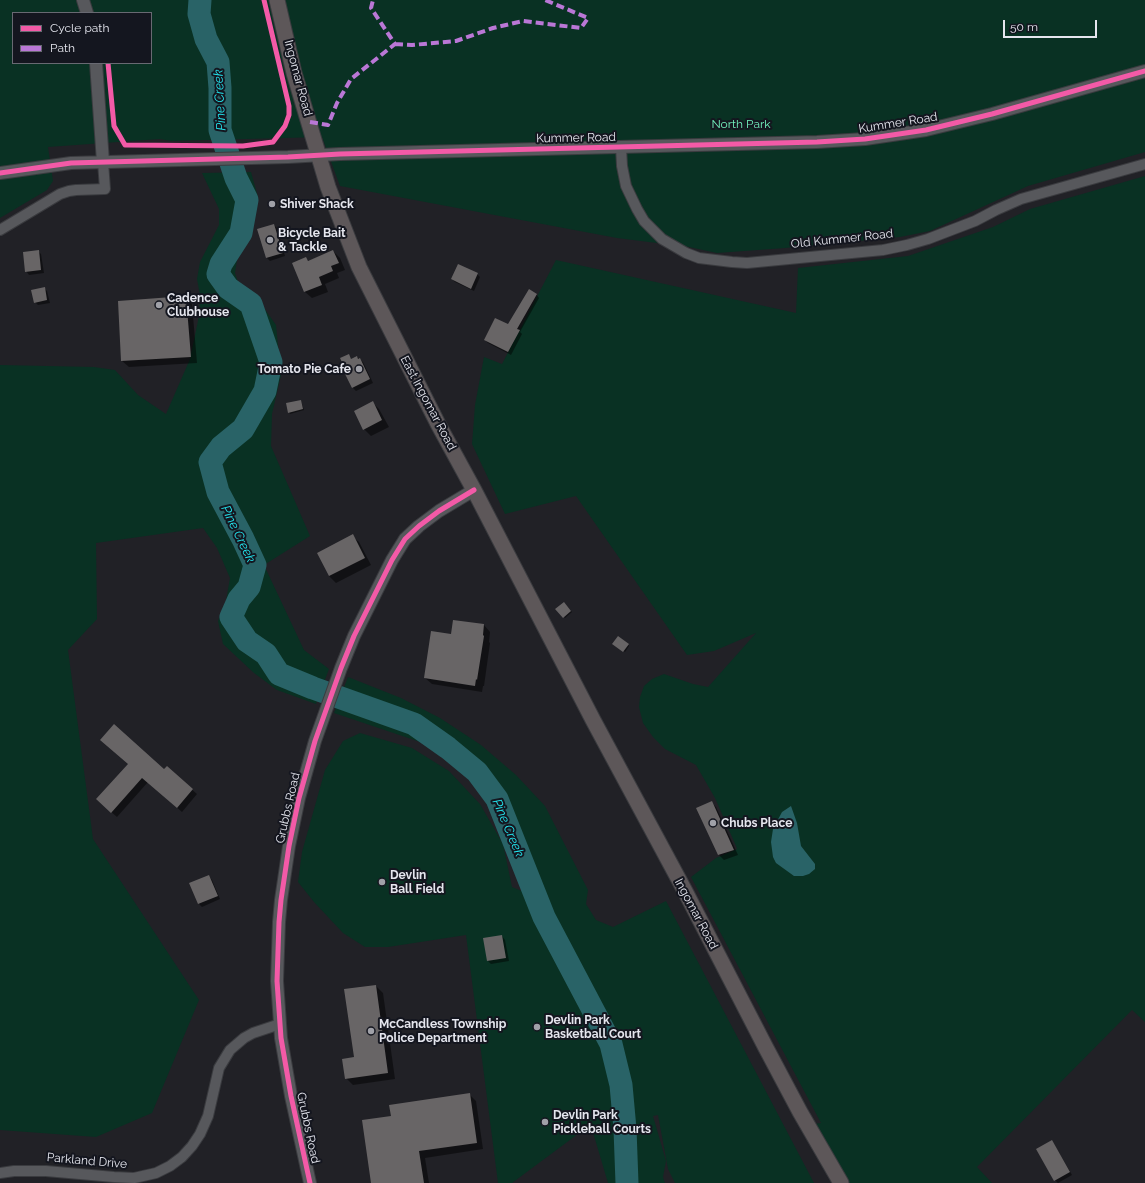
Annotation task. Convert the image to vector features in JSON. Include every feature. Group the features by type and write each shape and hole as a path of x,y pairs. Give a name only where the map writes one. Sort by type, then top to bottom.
{"main road":[{"name":"Ingomar Road","path":"277,0 294,73 310,122 310,128 318,156"},
{"name":"East Ingomar Road","path":"318,156 333,203 359,267 435,417 553,643"},
{"name":"Ingomar Road","path":"553,643 793,1099 841,1183"}],"street":[{"path":"84,0 87,12"},
{"path":"0,230 60,194 76,190 105,189 96,64"},
{"name":"Kummer Road","path":"0,173 71,163 817,142 865,139 926,130 992,114 1145,70"},
{"name":"Old Kummer Road","path":"621,147 622,166 626,186 644,221 653,230 672,246 699,258 717,261 740,262 883,250 907,245 928,239 975,221 1021,199 1145,164"},
{"name":"Grubbs Road","path":"310,1183 291,1096 280,1024 277,981 279,922 284,877 299,798 307,768 338,675 354,636 397,550 405,539 419,526 439,511 474,490"},
{"name":"Parkland Drive","path":"0,1173 46,1170 134,1178 156,1173 170,1166 182,1157 200,1134 208,1116 219,1068 230,1050 244,1038 253,1033 280,1024"}],"green space":[{"name":"North Park","path":"0,0 1145,0 1145,152 1028,186 930,231 900,237 717,253 689,247 617,238 340,186 322,137 171,141 160,139 48,147 53,181 47,190 0,218"},
{"path":"251,172 258,197 255,218 237,260 235,273 238,282 259,301 276,325 281,375 272,414 271,446 310,536 264,565 304,650 329,669 316,704 277,690 254,673 223,644 218,621 226,601 230,578 217,548 203,528 96,543 97,619 68,650 93,839 199,1000 152,1113 96,1137 0,1130 0,365 94,367 115,370 138,395 166,414 190,359 199,316 200,295 197,279 200,262 219,225 219,209 202,173"},
{"path":"1145,176 1145,1022 1132,1010 977,1167 992,1183 841,1183 807,1125 821,1123 691,877 716,858 737,849 736,846 715,798 696,765 665,749 653,737 643,723 639,707 640,697 644,686 652,679 664,674 693,684 708,687 756,633 714,651 687,655 576,496 505,514 472,444 475,405 484,357 502,364 556,260 796,313 798,268 908,256 993,227 1030,209"},
{"path":"348,677 401,698 440,718 481,745 516,775 545,806 588,890 586,904 596,920 613,927 666,901 814,1183 675,1183 668,1169 658,1115 653,1116 666,1161 663,1177 665,1183 608,1183 592,1129 582,1131 512,1183 498,1183 466,935 388,947 365,947 343,933 314,902 298,882 302,852 325,770 343,741 360,733 412,748 449,771 480,804 503,844 512,887 524,892 508,822 479,776 438,748 334,713"}],"water":[{"path":"791,806 797,823 801,846 815,864 815,869 809,874 803,876 794,876 776,863 773,857 771,842 773,829 782,812"}],"building":[{"name":"Bicycle Bait & Tackle","path":"274,224 283,253 266,258 257,229"},
{"path":"39,250 41,270 25,272 23,252"},
{"path":"333,250 339,263 331,266 333,271 319,277 322,285 304,292 292,263 306,257 308,261"},
{"path":"458,264 478,273 471,289 451,279"},
{"path":"45,287 47,300 34,303 31,290"},
{"path":"529,289 537,294 517,329 520,330 508,352 484,340 495,318 508,324"},
{"path":"186,296 191,357 121,361 118,301"},
{"name":"Tomato Pie Cafe","path":"349,354 351,359 357,356 358,359 360,358 370,379 352,388 345,374 347,373 340,358"},
{"path":"301,400 303,409 288,413 286,403"},
{"path":"373,401 382,420 363,430 354,411"},
{"path":"353,534 365,558 329,576 317,553"},
{"path":"564,602 571,611 563,618 555,609"},
{"path":"453,620 484,624 484,636 475,686 424,678 431,631 451,634"},
{"path":"618,636 629,644 623,652 612,644"},
{"path":"114,724 164,769 167,766 193,789 177,808 142,778 111,813 96,799 128,764 100,740"},
{"name":"Chubs Place","path":"712,801 734,850 718,855 696,808"},
{"path":"209,875 218,896 198,904 189,883"},
{"path":"502,935 506,958 487,961 483,938"},
{"path":"376,985 388,1073 345,1079 342,1059 354,1057 344,989"},
{"path":"470,1093 477,1143 419,1151 424,1183 371,1183 362,1120 391,1116 389,1105"},
{"path":"1052,1140 1070,1172 1054,1181 1036,1149"}],"waterway":[{"name":"Pine Creek","path":"200,0 199,14 206,39 218,62 220,88 220,130 236,178 247,200 241,233 221,264 218,274 228,288 251,304 271,362 265,391 243,429 221,447 210,462 218,492 255,565 249,587 239,599 231,617 247,641 266,654 279,674 313,688 414,724 448,748 477,772 497,799 544,917 611,1044 621,1085 625,1129 627,1183"}],"marked path":[{"path":"310,122 328,125 337,103 351,79 395,44 371,8 373,0"},
{"path":"395,44 412,45 456,41 493,28 523,21 581,28 588,18 545,0"}],"cycle path":[{"path":"108,64 114,126 125,145 243,146 273,142 285,126 289,115 289,106 264,0"},
{"path":"0,173 71,163 288,157 340,154 817,142 865,139 926,130 992,114 1145,71"},
{"path":"310,1183 291,1096 281,1038 277,981 281,900 289,846 299,798 315,741 341,668 354,636 392,560 405,539 419,526 439,511 474,490"}],"place":[{"name":"Shiver Shack","path":"272,204"},
{"name":"Bicycle Bait & Tackle","path":"270,240"},
{"name":"Cadence Clubhouse","path":"159,305"},
{"name":"Tomato Pie Cafe","path":"359,369"},
{"name":"Chubs Place","path":"713,823"},
{"name":"Devlin Ball Field","path":"382,882"},
{"name":"Devlin Park Basketball Court","path":"537,1027"},
{"name":"McCandless Township Police Department","path":"371,1031"},
{"name":"Devlin Park Pickleball Courts","path":"545,1122"}]}
